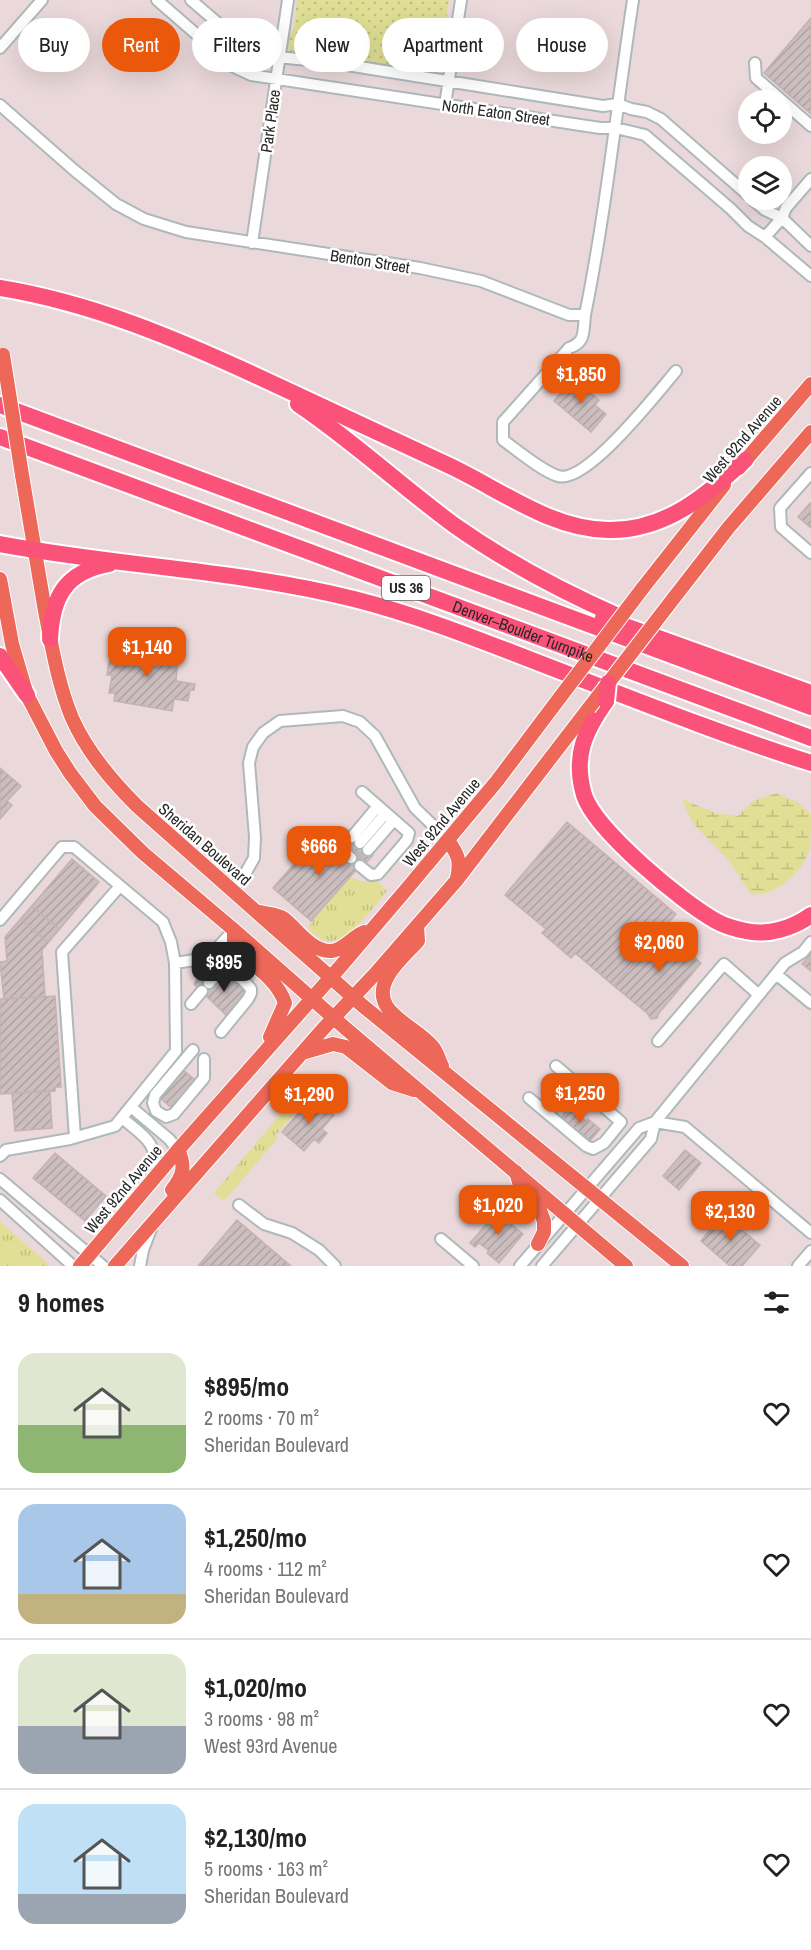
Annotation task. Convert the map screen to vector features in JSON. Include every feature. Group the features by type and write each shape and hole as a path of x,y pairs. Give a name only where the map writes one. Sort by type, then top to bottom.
{"highway":[{"path":"0,288 103,313 172,338 461,471 543,514 575,526 621,530 647,526 668,518 688,508 746,460"},
{"path":"220,359 301,405 423,502 497,553 587,602 692,650"},
{"name":"US 36","path":"0,394 811,693"},
{"path":"0,405 811,707"},
{"path":"0,426 811,727"},
{"name":"Denver–Boulder Turnpike","path":"0,437 811,738"},
{"path":"0,544 35,551 278,583 386,608 470,636 803,761 811,768"},
{"path":"50,639 55,604 67,584 87,570 119,562"},
{"path":"0,658 27,695"},
{"path":"608,683 606,701 584,735 580,755 580,773 586,802 592,812 619,842 665,884 700,912 725,926 748,932 775,931 799,923 811,915"}],"main road":[{"name":"Sheridan Boulevard","path":"1,350 50,639 64,696 73,719 98,762 137,806 331,978 682,1266"},
{"name":"West 92nd Avenue","path":"80,1266 178,1150 331,978 497,781 702,512 811,384"},
{"path":"116,1266 456,881 729,527 811,432"},
{"path":"0,579 12,644 27,695 56,752 95,806 143,853 333,1018 626,1266"},
{"path":"448,840 460,865 456,881"},
{"path":"258,912 281,916 316,946 333,951 344,946 358,934 374,927"},
{"path":"417,926 418,941 386,978 383,1000 390,1012 433,1046 444,1071"},
{"path":"234,930 234,949 278,987 285,1003 272,1031 268,1048"},
{"path":"302,1053 333,1044 346,1047 392,1083 420,1092"},
{"path":"154,1222 156,1208 180,1180 183,1159 178,1150"},
{"path":"516,1172 522,1192 538,1205 544,1221 544,1232 538,1244"}],"street":[{"path":"0,48 42,0"},
{"name":"North Eaton Street","path":"157,0 240,71 251,75 600,128 616,128 645,135 748,226 765,237 811,276"},
{"name":"North Eaton Street","path":"191,0 212,18"},
{"name":"Park Place","path":"282,42 288,0"},
{"path":"445,105 461,0"},
{"path":"633,0 616,128 581,341 578,345 569,348 503,422 503,440 536,464 559,477 574,475 611,446 676,371"},
{"name":"North Eaton Street","path":"282,56 603,106 618,104 647,112 661,119 738,186"},
{"path":"755,63 756,78 811,126"},
{"name":"Park Place","path":"252,243 277,72"},
{"name":"Benton Street","path":"0,105 116,204 144,219 165,226 252,243 420,268 481,281 569,315 585,315"},
{"path":"765,237 782,218 786,207 811,179"},
{"path":"765,210 782,218 811,246"},
{"path":"811,473 780,508 781,527 811,553"},
{"path":"232,890 254,858 255,837 249,762 253,747 263,733 280,721 343,716 360,722 375,736 416,808 448,840"},
{"path":"360,866 371,875 378,874 407,840 409,833 362,792"},
{"path":"353,848 386,813"},
{"path":"353,848 386,813"},
{"path":"324,835 353,848"},
{"path":"0,920 62,847 74,847 163,922 171,942 175,963 176,1051 115,1126 75,1137 2,1150"},
{"path":"75,1137 62,952 120,886"},
{"path":"175,963 202,959 234,930"},
{"path":"542,1266 651,1139 655,1122 785,963 803,952 811,942"},
{"path":"658,1041 724,964 759,995"},
{"path":"191,1004 220,970 232,972 251,989 248,999 221,1032"},
{"path":"776,974 811,1003"},
{"path":"193,1050 155,1095 153,1103 156,1111 166,1117 177,1112 204,1078 206,1071 204,1059"},
{"path":"529,1098 586,1146 593,1149 604,1143 621,1122 556,1066"},
{"path":"130,1107 169,1139 178,1150"},
{"path":"122,1118 149,1141 156,1155 158,1174"},
{"path":"519,1266 639,1128 655,1122 685,1127 811,1233"},
{"path":"0,1179 103,1266"},
{"path":"0,1200 73,1266"},
{"path":"239,1205 264,1224 292,1233 335,1266"},
{"path":"140,1266 142,1250 154,1222"},
{"path":"441,1239 473,1266"},
{"path":"798,1266 811,1251"}],"green space":[{"path":"297,0 449,0 446,18 382,18 382,67 370,65 370,18 295,18"},
{"path":"294,25 294,52 289,49 288,42"},
{"path":"416,72 440,72 435,75"},
{"path":"777,793 799,803 811,815 810,848 801,866 787,881 770,891 751,894 729,861 692,822 682,799 715,813 738,816 753,801"},
{"path":"350,877 363,882 376,880 387,891 362,921 346,935 330,941 321,938 309,930 311,922"},
{"path":"317,1078 326,1089 346,1099 333,1115 310,1096 275,1136 278,1138 224,1201 214,1193 310,1079"},
{"path":"0,1222 46,1262 50,1266 0,1266"}],"building":[{"path":"811,18 811,114 792,97 792,90 783,90 764,73"},
{"path":"573,378 599,400 595,405 606,414 591,432 554,401"},
{"path":"811,504 811,528 798,517"},
{"path":"137,645 179,650 176,681 195,684 194,690 190,690 188,701 174,699 172,711 114,701 115,693 109,693 112,675 107,675 109,661 114,662 115,648 136,650"},
{"path":"0,768 21,786 7,801 12,805 0,819"},
{"path":"567,822 676,914 614,986 575,953 571,958 542,933 546,929 505,895"},
{"path":"349,833 373,855 367,862 365,860 311,921 273,888 315,840 344,865 356,852 342,840"},
{"path":"72,859 99,882 42,950 45,997 4,999 0,962 7,961 5,937"},
{"path":"32,906 59,929 48,942 21,919"},
{"path":"667,926 687,943 683,947 701,963 657,1018 651,1019 647,1013 614,986"},
{"path":"811,954 811,971 802,964"},
{"path":"231,974 248,988 245,991 248,994 228,1017 194,984 198,977 215,988 226,975 228,977"},
{"path":"55,996 61,1087 55,1087 55,1091 0,1094 0,999"},
{"path":"183,1070 199,1083 173,1109 160,1098"},
{"path":"50,1091 52,1128 15,1131 12,1093"},
{"path":"312,1097 334,1115 322,1129 327,1133 319,1143 314,1139 304,1151 282,1132"},
{"path":"571,1105 580,1113 578,1115 586,1121 588,1119 600,1129 590,1141 560,1119"},
{"path":"685,1150 701,1163 679,1190 663,1176"},
{"path":"55,1153 106,1196 85,1221 33,1178"},
{"path":"498,1208 505,1214 503,1217 523,1234 499,1263 479,1243 475,1247 470,1243"},
{"path":"723,1214 760,1245 742,1266 730,1266 701,1241"},
{"path":"237,1220 265,1244 291,1266 198,1266"}],"tunnel":[{"path":"346,844 352,837"},
{"path":"354,861 365,848"}]}
